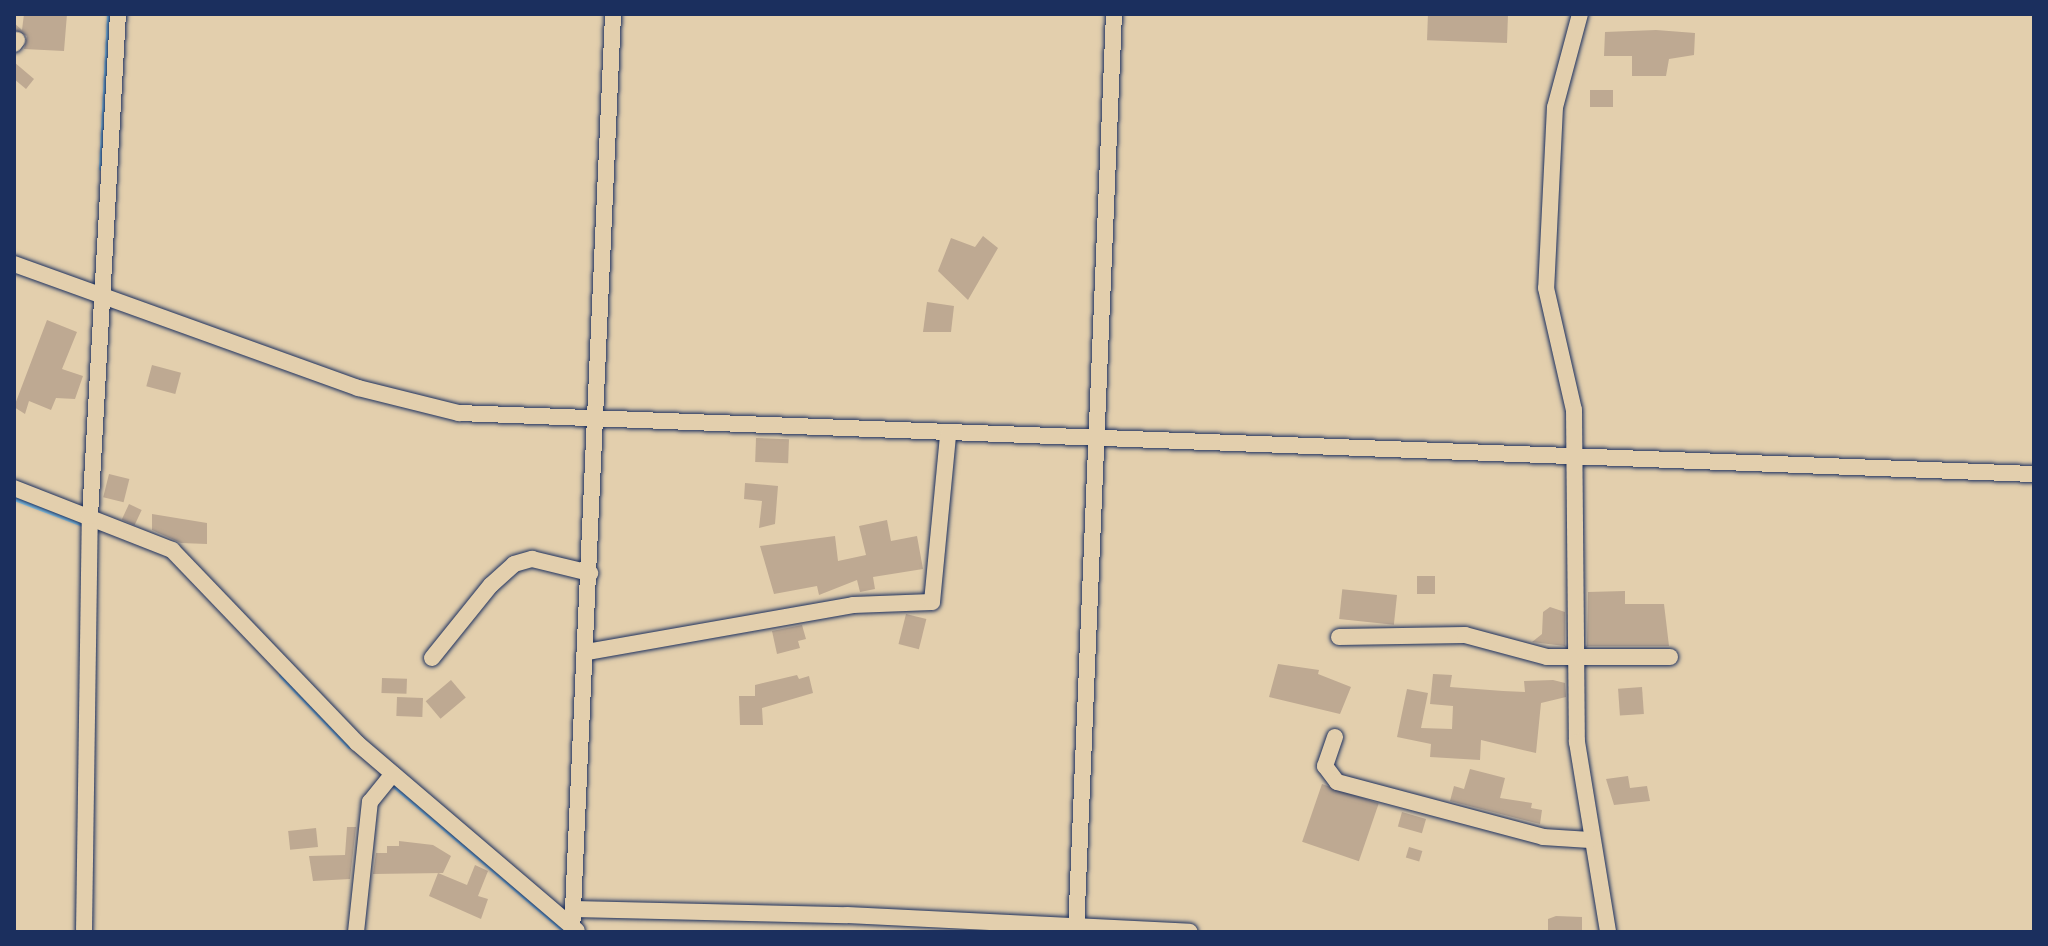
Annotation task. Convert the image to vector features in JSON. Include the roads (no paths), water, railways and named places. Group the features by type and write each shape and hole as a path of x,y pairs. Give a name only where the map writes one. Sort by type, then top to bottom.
{"street":[{"path":"84,932 90,516 105,297 118,14"},
{"path":"574,925 613,14"},
{"path":"1076,928 1114,14"},
{"path":"1580,14 1555,107 1546,288 1552,330 1572,398 1576,459 1577,742 1590,840 1608,932"},
{"path":"14,264 392,399 459,413 948,435 2034,474"},
{"path":"587,652 853,605 932,602 948,435"},
{"path":"14,488 172,550 357,743 574,925 1076,928 1190,932"},
{"path":"432,658 491,585 514,564 532,559 590,573"},
{"path":"1339,637 1465,635 1536,655 1577,659 1670,657"},
{"path":"1335,737 1325,766 1337,782 1555,840 1590,840"},
{"path":"356,932 370,802 393,774"}],"waterway":[{"path":"101,168 109,14"},
{"path":"14,498 85,525"},
{"path":"281,675 349,746"},
{"path":"389,781 562,928"}]}
